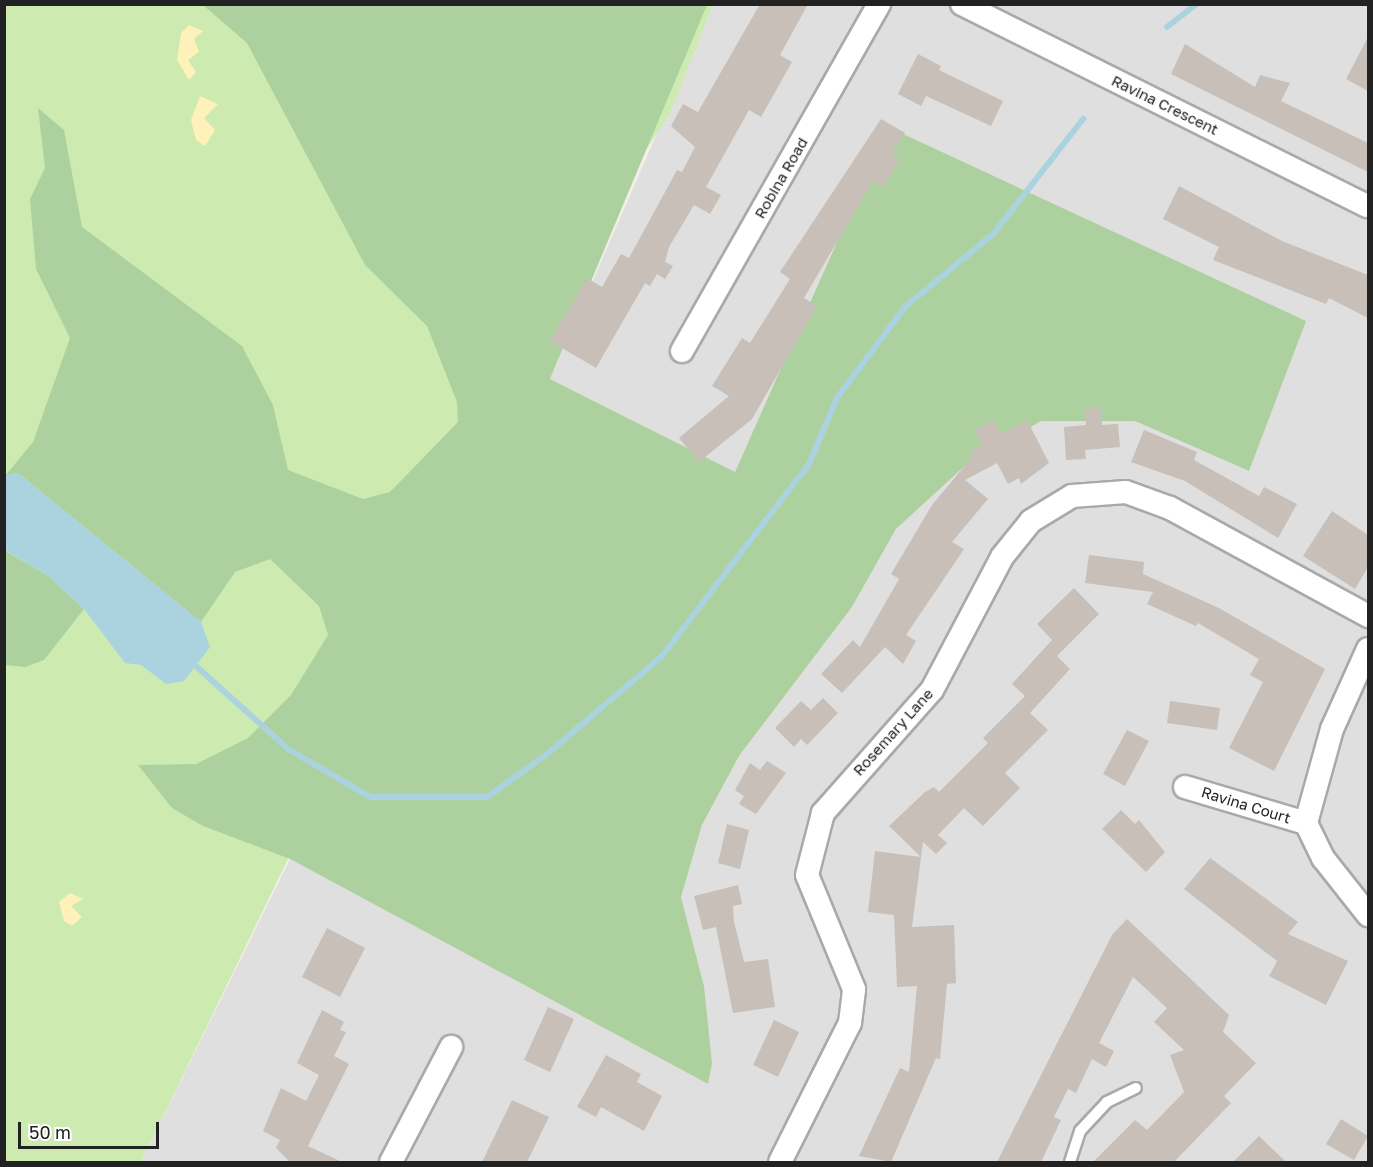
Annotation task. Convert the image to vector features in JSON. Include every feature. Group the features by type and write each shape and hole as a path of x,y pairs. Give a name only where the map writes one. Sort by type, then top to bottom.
{"street":[{"name":"Robina Road","path":"682,351 879,4"},
{"name":"Ravina Crescent","path":"962,4 1368,206"},
{"name":"Rosemary Lane","path":"780,1162 850,1023 854,989 807,875 823,813 932,690 1002,557 1031,521 1072,496 1126,492 1170,508 1368,616"},
{"path":"1368,649 1332,729 1306,823 1323,858 1368,915"},
{"name":"Ravina Court","path":"1185,787 1306,823"},
{"path":"391,1162 451,1047"}],"lane":[{"path":"1070,1162 1080,1131 1107,1102 1136,1088"}],"shaded area":[{"path":"713,5 1368,5 1368,1162 141,1162 290,859 708,1084 704,986 681,897 702,825 739,756 852,607 896,529 967,464 1041,421 1135,421 1249,471 888,127 735,472 550,379"}],"green space":[{"path":"5,5 713,5 669,115 593,230 141,1162 5,1162"},
{"path":"203,5 707,5 550,379 735,472 888,127 1306,321 1249,471 1135,421 1041,421 967,464 896,529 852,607 739,756 702,825 681,897 704,986 712,1063 708,1084 290,859 203,826 172,808 138,765 196,764 248,738 291,695 328,635 319,606 270,559 235,572 201,622 18,473 5,476 33,442 70,338 36,269 30,199 45,168 38,108 64,130 82,227 242,346 273,405 288,470 363,499 390,492 458,422 457,402 427,326 365,265 247,43"},
{"path":"4,550 47,575 84,609 44,660 25,667 5,665"}],"sand":[{"path":"189,25 203,31 194,39 199,52 188,60 196,72 189,80 177,60 181,33"},
{"path":"200,96 218,104 204,118 215,130 205,146 196,140 191,120"},
{"path":"70,893 83,899 71,906 82,917 72,926 64,921 59,902"}],"water":[{"path":"18,473 201,622 210,647 184,681 166,684 141,665 125,663 84,609 47,575 5,550 5,476"}],"building":[{"path":"760,4 808,4 780,55 792,62 761,117 749,110 706,187 721,195 710,214 694,205 669,247 665,262 673,266 665,279 657,274 650,286 645,283 596,368 550,341 587,278 602,287 621,254 629,258 677,170 682,172 695,147 671,126 683,104 698,112"},
{"path":"1368,37 1368,91 1346,79"},
{"path":"1185,44 1255,87 1260,75 1290,83 1281,101 1368,143 1368,172 1171,74"},
{"path":"918,54 941,66 939,70 1003,101 991,126 926,96 921,106 898,94"},
{"path":"881,119 905,133 892,155 899,160 883,187 873,181 804,298 817,306 752,419 699,462 679,438 729,396 712,386 742,338 750,343 790,279 780,272"},
{"path":"1179,186 1282,241 1368,275 1368,318 1329,298 1326,304 1213,260 1219,247 1163,219"},
{"path":"1101,408 1102,425 1118,424 1120,447 1085,450 1086,459 1066,460 1064,427 1086,425 1085,409"},
{"path":"994,420 1001,434 1027,420 1049,463 1021,484 1019,478 1008,484 997,463 965,480 988,499 952,542 964,549 906,635 916,641 903,664 885,647 842,693 821,674 853,640 860,647 899,579 891,574 932,505 973,456 970,451 982,444 974,430"},
{"path":"1144,430 1197,452 1194,460 1259,496 1264,487 1297,504 1278,538 1185,481 1131,462"},
{"path":"1332,511 1368,535 1368,567 1355,589 1303,556"},
{"path":"1089,555 1144,562 1143,574 1219,608 1325,669 1274,771 1229,748 1263,682 1250,675 1259,659 1198,623 1196,626 1147,604 1153,592 1085,583"},
{"path":"1074,588 1099,614 1057,656 1070,669 1030,713 1048,730 1005,773 1020,788 983,826 964,808 938,835 947,843 936,854 923,842 921,857 889,826 925,792 934,787 939,792 988,743 983,738 1025,696 1012,684 1052,640 1037,624"},
{"path":"823,698 838,713 807,745 801,739 794,747 775,728 801,701 811,710"},
{"path":"1170,701 1220,708 1217,730 1167,723"},
{"path":"1127,730 1149,741 1125,786 1103,774"},
{"path":"767,761 786,773 756,814 739,804 744,796 735,790 750,763 760,770"},
{"path":"1121,810 1135,824 1139,820 1165,852 1146,872 1102,829"},
{"path":"727,824 749,830 740,869 718,863"},
{"path":"875,851 921,857 912,927 954,925 956,983 947,984 940,1059 936,1058 891,1162 859,1156 900,1068 909,1072 917,986 897,987 894,915 868,912"},
{"path":"1210,858 1298,922 1288,934 1348,961 1326,1005 1269,976 1277,961 1184,889"},
{"path":"738,885 742,904 733,906 734,922 744,962 768,959 775,1007 733,1013 716,927 703,930 694,896"},
{"path":"1127,919 1229,1015 1223,1032 1256,1063 1224,1096 1231,1103 1174,1162 1093,1162 1135,1120 1147,1130 1184,1092 1170,1055 1184,1050 1154,1022 1167,1008 1133,977 1099,1043 1114,1051 1106,1067 1092,1059 1076,1093 1068,1089 1054,1117 1061,1120 1041,1162 997,1162 1112,935"},
{"path":"327,928 365,948 340,997 302,977"},
{"path":"548,1007 574,1019 550,1072 524,1060"},
{"path":"322,1010 344,1022 340,1030 346,1032 334,1056 349,1064 308,1146 342,1162 290,1162 276,1148 280,1140 263,1131 281,1088 306,1101 319,1075 297,1063"},
{"path":"774,1020 799,1032 778,1077 753,1065"},
{"path":"606,1055 641,1074 637,1082 662,1096 644,1131 601,1107 596,1117 577,1107"},
{"path":"512,1100 549,1117 527,1162 482,1162"},
{"path":"1341,1119 1368,1136 1354,1160 1326,1144"},
{"path":"1259,1136 1286,1162 1233,1162"}],"waterway":[{"path":"1167,27 1196,4"},
{"path":"197,667 288,749 370,797 487,797 547,754 662,656 809,464 837,398 905,307 994,233 1083,119"}]}
